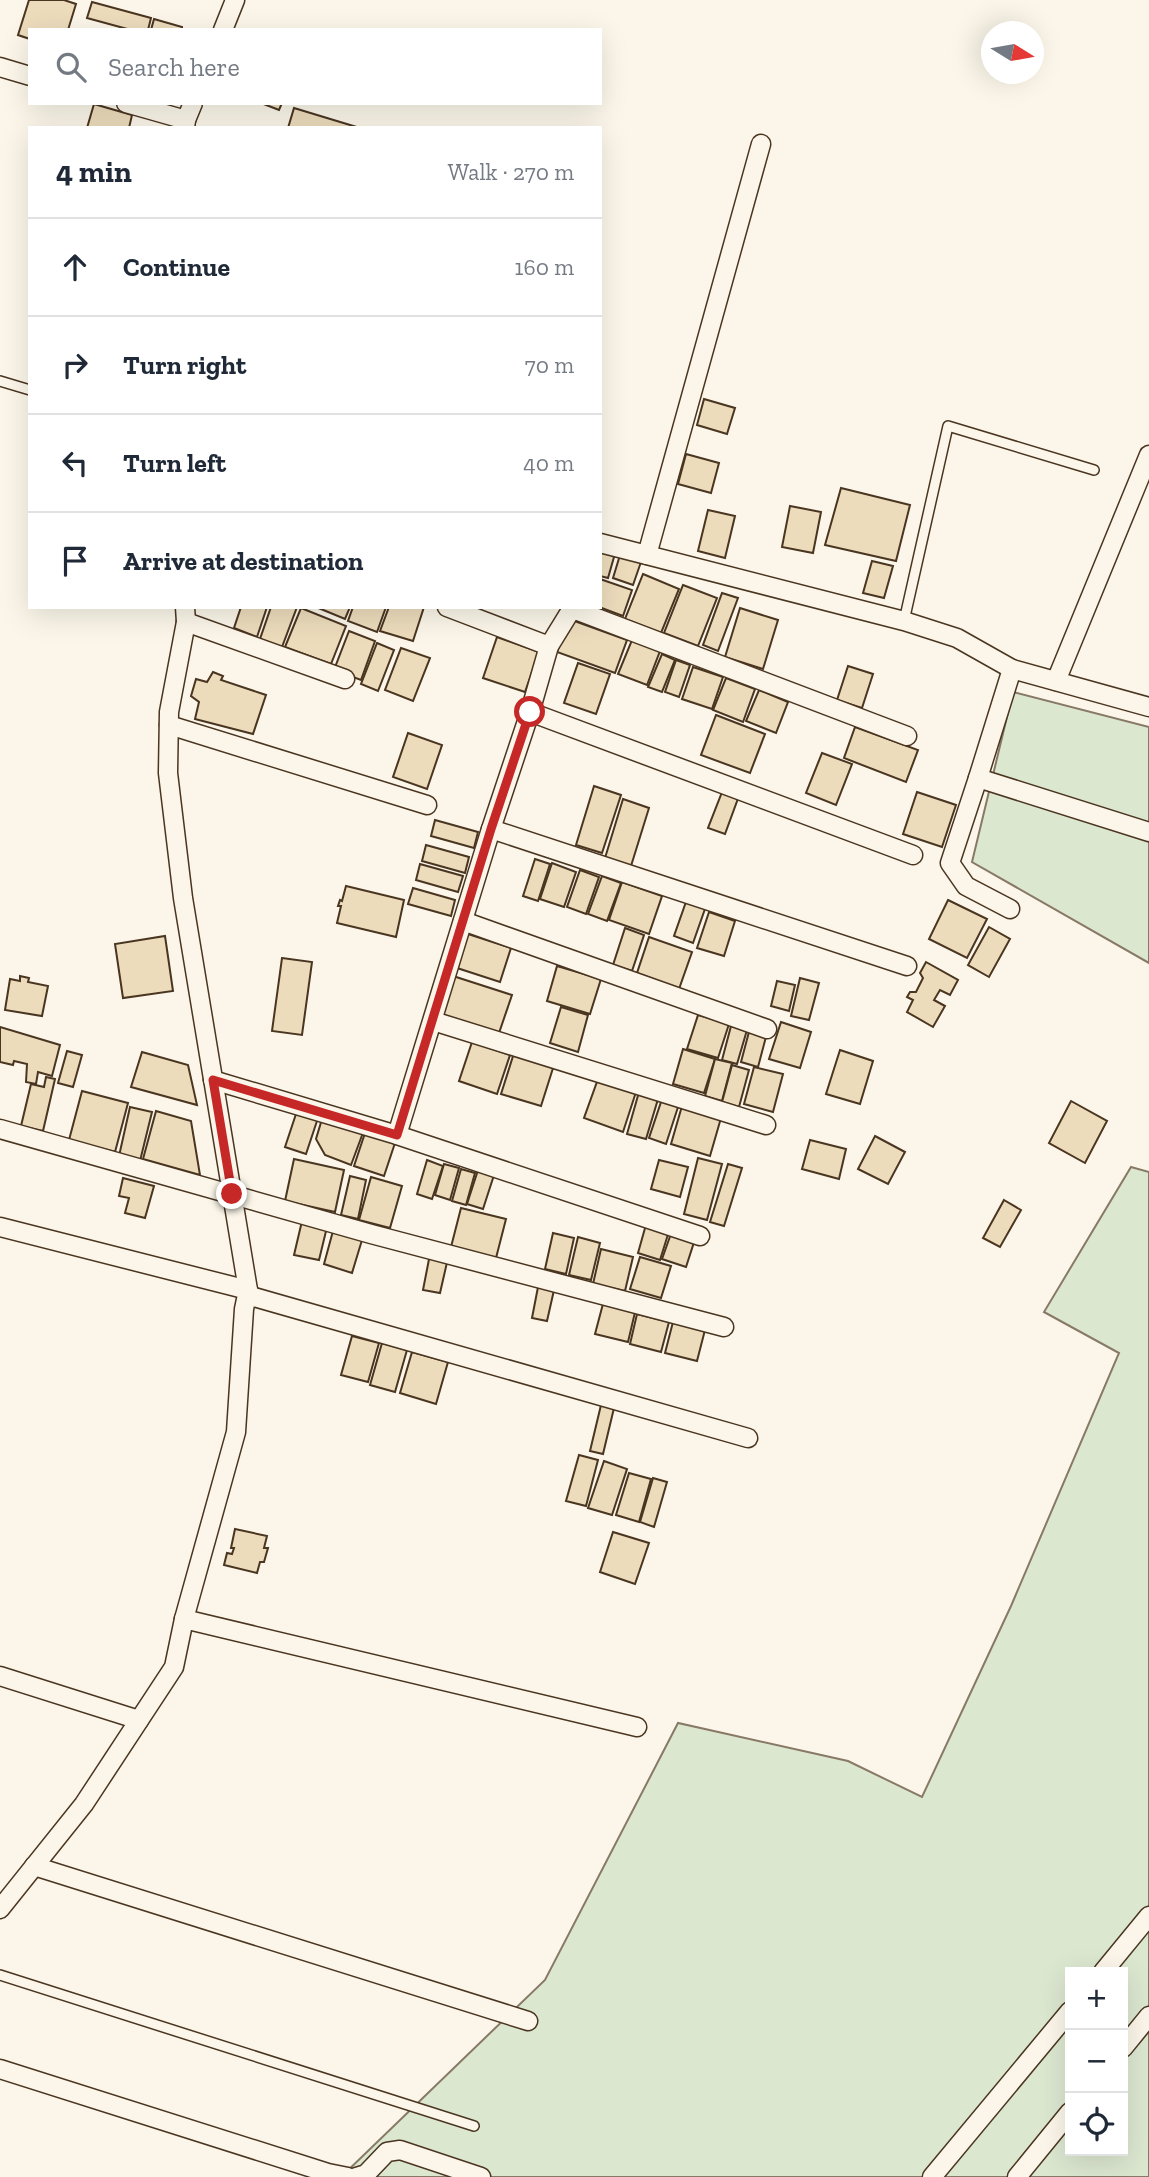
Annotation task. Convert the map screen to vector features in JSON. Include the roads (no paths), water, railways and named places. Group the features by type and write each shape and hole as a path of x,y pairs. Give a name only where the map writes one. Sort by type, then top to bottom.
{"street":[{"path":"224,28 235,0"},
{"path":"0,67 28,75"},
{"path":"135,105 188,117"},
{"path":"647,555 761,144"},
{"path":"1056,681 1149,455"},
{"path":"602,544 904,621 957,638 1012,670 1149,707"},
{"path":"452,609 549,646"},
{"path":"397,1135 549,646 572,609"},
{"path":"576,609 906,736"},
{"path":"0,1909 84,1804 174,1667 184,1619 236,1433 247,1292 182,886 168,773 169,725 185,615 345,679"},
{"path":"1010,909 966,886 950,863 1012,670"},
{"path":"530,712 913,855"},
{"path":"169,725 427,805"},
{"path":"978,778 1149,832"},
{"path":"491,829 906,966"},
{"path":"463,921 766,1029"},
{"path":"433,1021 766,1125"},
{"path":"213,1080 397,1135 700,1236"},
{"path":"0,1129 371,1234 724,1327"},
{"path":"0,1227 247,1292 748,1438"},
{"path":"184,1619 637,1727"},
{"path":"0,1676 139,1720"},
{"path":"34,1866 528,2021"},
{"path":"1106,1967 1149,1916"},
{"path":"1128,2042 1149,2016"},
{"path":"932,2177 1065,2017"},
{"path":"0,2069 328,2173 348,2177"},
{"path":"1017,2177 1065,2118"},
{"path":"356,2177 366,2174 387,2152 400,2150 481,2177"}],"lane":[{"path":"0,381 28,389"},
{"path":"904,621 948,425 1094,470"},
{"path":"0,1975 474,2126"}]}
